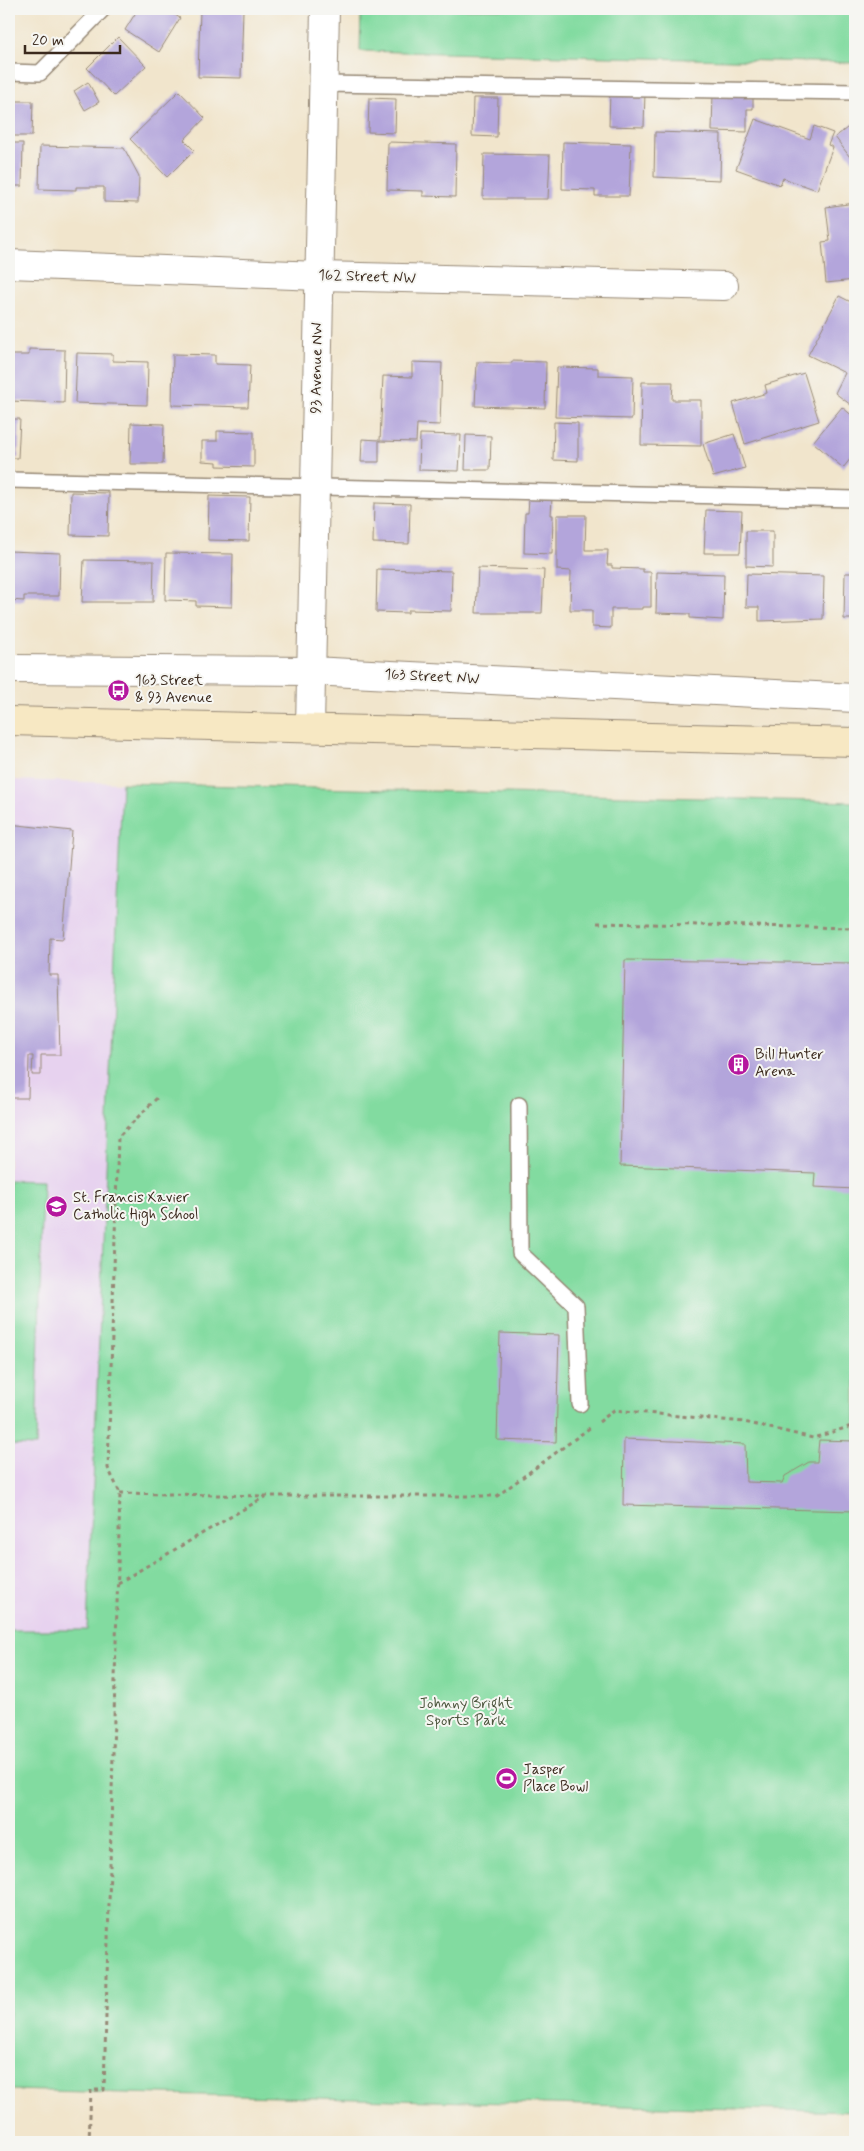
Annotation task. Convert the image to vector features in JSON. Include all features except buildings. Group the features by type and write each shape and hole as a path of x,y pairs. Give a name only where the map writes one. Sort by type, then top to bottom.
{"main road":[{"path":"9,721 855,742"}],"street":[{"name":"93 Avenue NW","path":"310,727 325,9"},
{"name":"162 Street NW","path":"9,264 319,276 724,286"},
{"name":"163 Street NW","path":"9,670 311,671 855,698"}],"lane":[{"path":"9,72 40,73 103,9"},
{"path":"324,84 855,92"},
{"path":"9,480 855,500"},
{"path":"519,1105 520,1253 576,1306 580,1404"}],"path":[{"path":"598,923 855,928"},
{"path":"89,2142 90,2090 104,2090 120,1493 108,1468 118,1136 157,1098"},
{"path":"120,1493 266,1496 497,1496 614,1410 744,1422 813,1438 855,1425"},
{"path":"118,1584 266,1496"}],"shaded area":[{"name":"St. Francis Xavier Catholic High School","path":"9,780 122,783 87,1630 9,1630"}],"green space":[{"path":"361,9 855,9 855,63 360,51"},
{"name":"Johnny Bright Sports Park","path":"122,783 855,802 855,2112 9,2090 9,1630 87,1630"},
{"path":"9,1180 43,1181 36,1446 9,1445"}],"place":[{"name":"163 Street & 93 Avenue","path":"119,690"},
{"name":"Bill Hunter Arena","path":"739,1064"},
{"name":"St. Francis Xavier Catholic High School","path":"57,1207"},
{"name":"Jasper Place Bowl","path":"507,1779"}]}
